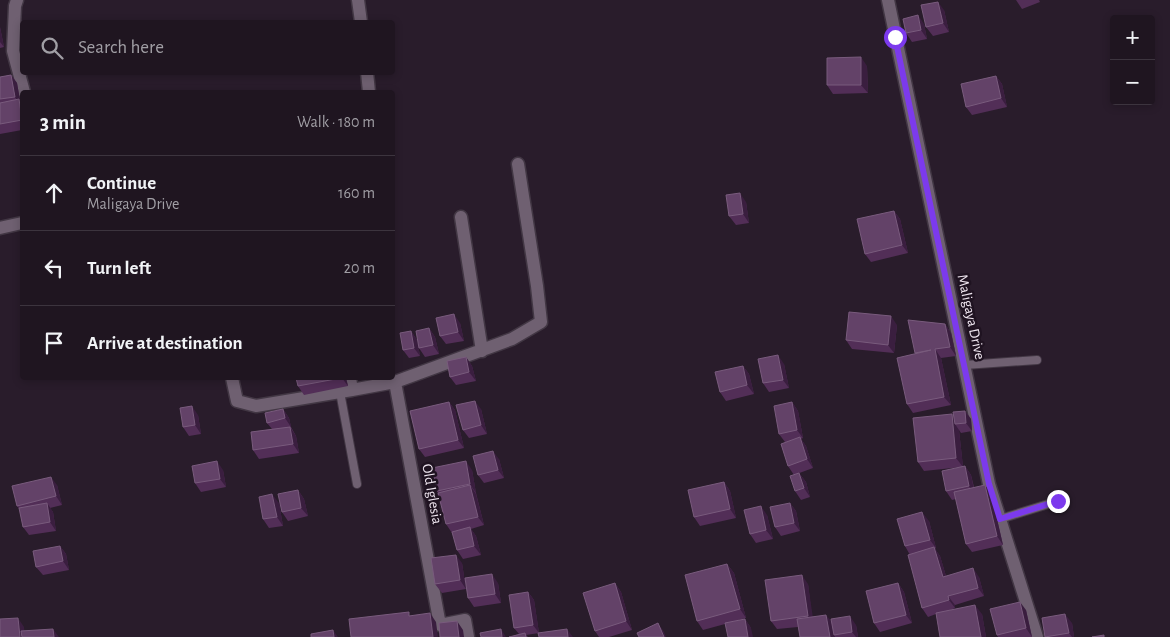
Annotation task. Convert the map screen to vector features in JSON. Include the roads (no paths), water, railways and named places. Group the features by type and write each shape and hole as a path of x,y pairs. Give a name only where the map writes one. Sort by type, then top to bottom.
{"street":[{"path":"17,0 15,6 13,51 23,90"},
{"path":"358,0 361,20"},
{"name":"Maligaya Drive","path":"888,0 989,484 1036,637"},
{"path":"367,75 369,90"},
{"path":"232,380 237,401 256,406 347,386 395,382 512,339 541,322 518,164"},
{"path":"461,217 482,351"},
{"path":"0,228 20,223"},
{"name":"Old Iglesia","path":"395,382 440,624 465,620 468,637"}],"lane":[{"path":"965,365 1037,360"},
{"path":"347,386 357,484"},
{"path":"1000,519 1058,501"}]}
